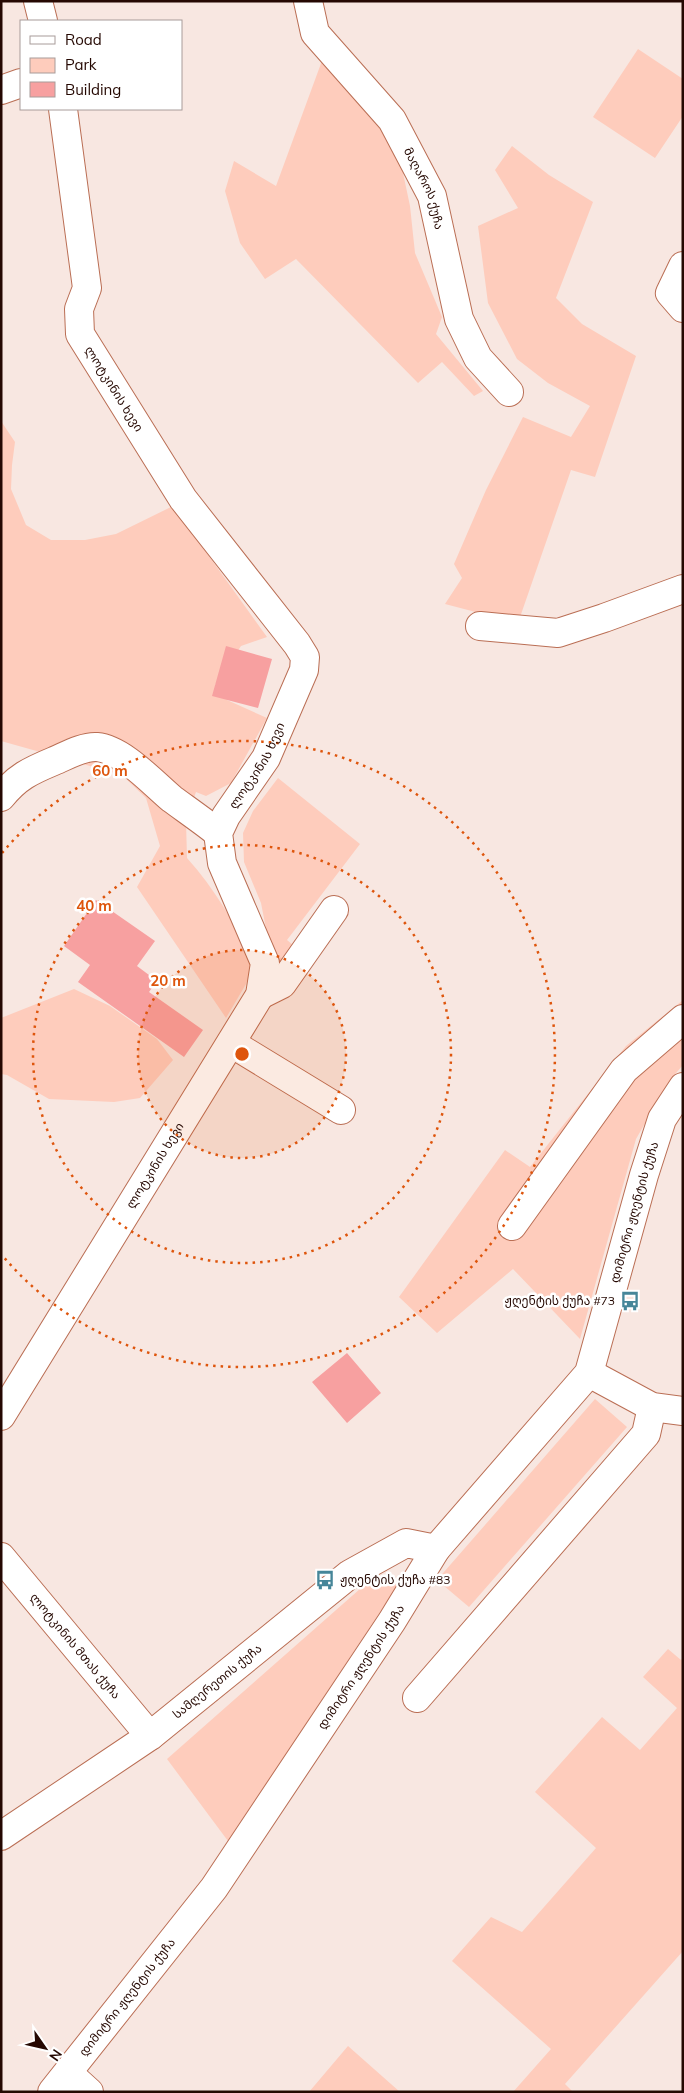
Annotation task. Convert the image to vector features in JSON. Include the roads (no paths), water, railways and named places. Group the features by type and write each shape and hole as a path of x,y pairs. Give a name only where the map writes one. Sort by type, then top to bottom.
{"street":[{"path":"38,1 43,20"},
{"name":"მაღაროს ქუჩა","path":"308,1 315,33 392,120 432,196 459,319 478,358 509,392"},
{"path":"1,90 20,83"},
{"name":"ლოტკინის ხევი","path":"1,1416 260,995 265,963 222,863 218,832 226,816 266,758 304,670 304,657 297,644 184,499 80,334 80,309 86,288 63,110"},
{"path":"683,266 670,294 683,308"},
{"path":"480,626 558,633 683,589"},
{"path":"1,797 13,782 25,774 72,753 96,747 112,751 127,761 173,800 218,832"},
{"path":"260,995 282,984 334,910"},
{"path":"512,1226 624,1070 683,1019"},
{"path":"230,1043 341,1110"},
{"name":"დიმიტრი ჟღენტის ქუჩა","path":"60,2082 214,1888 392,1621 436,1549 589,1373 644,1175 662,1119 683,1087"},
{"path":"589,1373 652,1407 683,1411"},
{"path":"417,1698 646,1434 652,1407"},
{"name":"სამღერეთის ქუჩა","path":"1,1836 150,1736 350,1574 406,1543 436,1549"},
{"name":"ლოტკინის მთას ქუჩა","path":"1,1557 150,1736"},
{"path":"60,2082 90,2092"}],"place":[{"name":"ჟღენტის ქუჩა #73","path":"630,1301"},
{"name":"ჟღენტის ქუჩა #83","path":"325,1580"}]}
